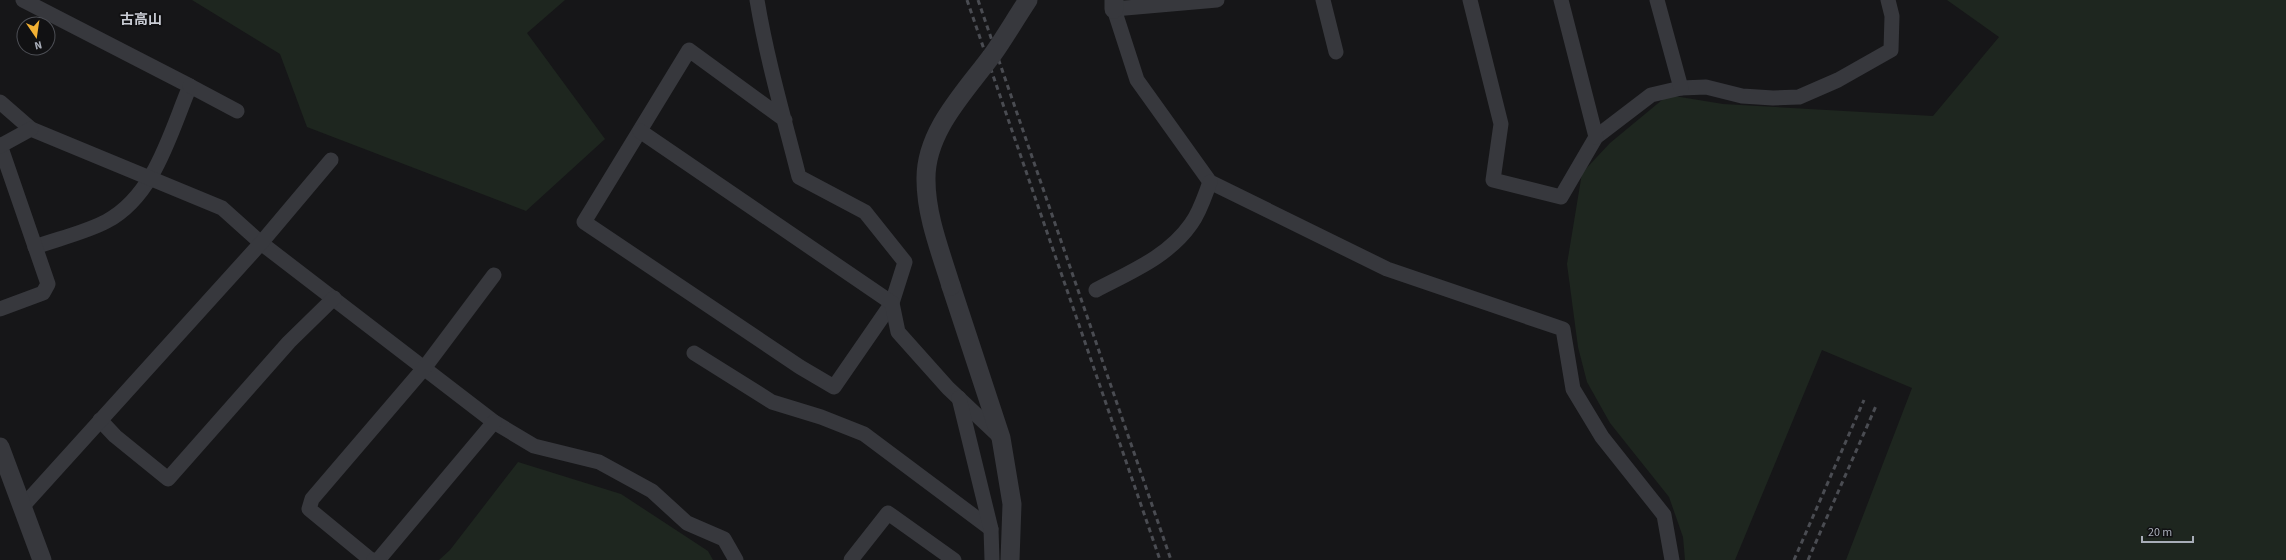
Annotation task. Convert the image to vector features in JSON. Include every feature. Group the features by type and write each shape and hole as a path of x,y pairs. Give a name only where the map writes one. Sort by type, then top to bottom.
{"street":[{"path":"23,0 237,111"},
{"path":"757,0 765,48 785,120 799,177 865,212 905,262 892,303 834,387 800,367 584,222 689,50 785,120"},
{"path":"1010,560 1012,504 1010,481 1001,438 951,286 928,202 926,180 929,151 950,111 994,53 1028,0"},
{"path":"1217,0 1114,4 1137,80 1210,182 1387,269 1563,329 1573,389 1602,436 1664,515 1672,560"},
{"path":"1324,0 1336,52"},
{"path":"1470,0 1501,124 1492,180 1561,197 1596,137 1652,95 1681,88 1706,87 1742,96 1773,98 1798,97 1838,80 1891,50 1892,16 1888,0"},
{"path":"1561,0 1596,137"},
{"path":"1657,0 1681,88"},
{"path":"35,247 106,222 127,208 150,178 190,86"},
{"path":"0,102 31,129 222,208 261,243 425,367 494,422 534,446 599,462 652,491 687,523 724,539 736,560"},
{"path":"0,310 44,294 48,284 0,146 31,129"},
{"path":"640,131 892,303 898,332 959,398 1001,438"},
{"path":"22,507 261,243 331,160"},
{"path":"1096,290 1149,262 1174,245 1192,223 1210,182"},
{"path":"371,560 309,509 312,499 425,367 494,275"},
{"path":"100,420 115,436 168,479 289,342 334,298"},
{"path":"694,353 772,402 821,417 864,434 991,529"},
{"path":"959,398 991,529 992,560"},
{"path":"374,560 379,559 494,422"},
{"path":"0,447 42,560"},
{"path":"851,560 888,513 944,557"}],"shaded area":[{"path":"192,0 565,0 527,33 605,139 526,211 307,127 280,54"},
{"path":"1947,0 2286,0 2286,560 1846,560 1912,388 1822,350 1735,560 1685,560 1683,537 1669,497 1610,423 1587,382 1578,347 1567,264 1582,173 1610,143 1668,95 1723,104 1933,116 1999,37"},
{"path":"518,462 621,494 708,551 713,560 439,560 450,550"}],"railway":[{"path":"967,0 1160,560"},
{"path":"978,0 1171,560"},
{"path":"1794,560 1864,400"},
{"path":"1808,560 1876,406"}],"district":[{"name":"古高山","path":"141,19"}]}
